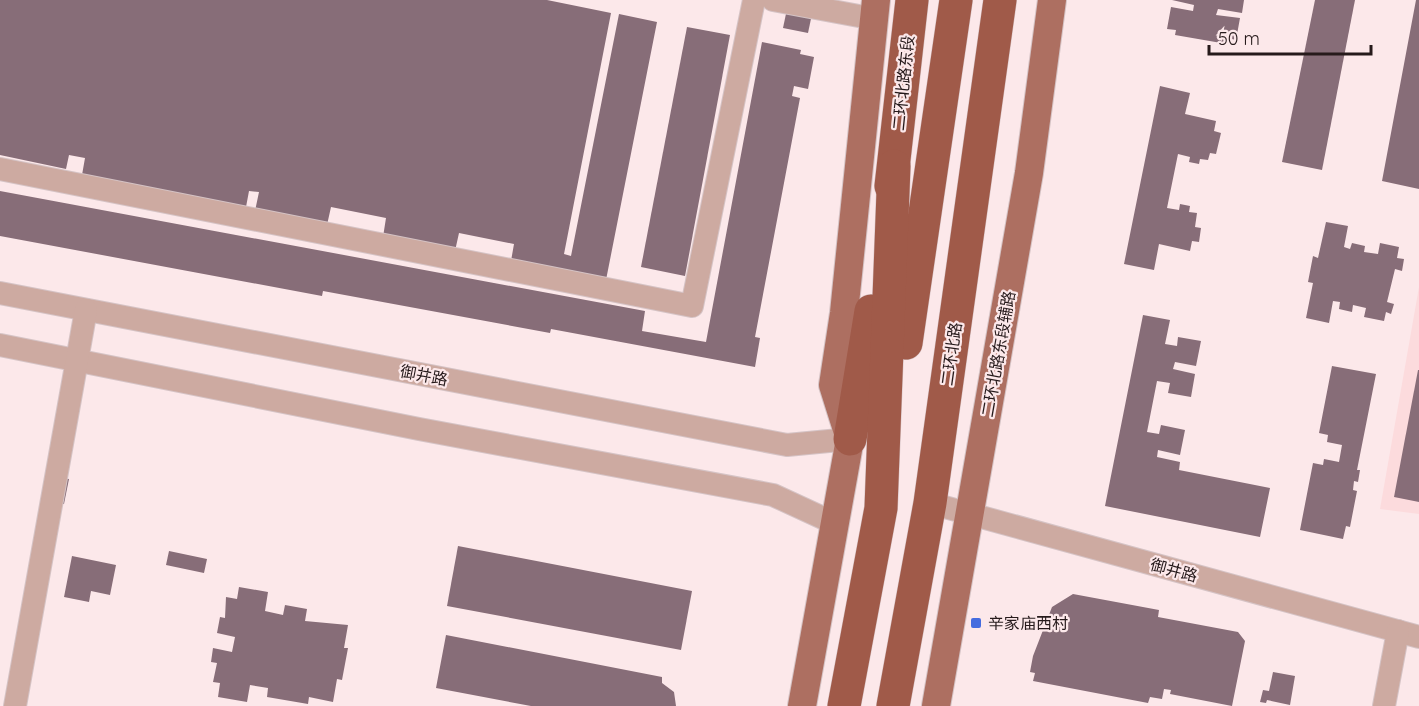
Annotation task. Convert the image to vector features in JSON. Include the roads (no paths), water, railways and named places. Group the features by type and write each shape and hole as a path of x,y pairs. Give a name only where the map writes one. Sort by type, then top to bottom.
{"highway":[{"name":"二环北路东段","path":"894,166 912,0"},
{"path":"844,706 881,508 956,0"},
{"name":"二环北路","path":"893,706 943,419 1000,0"},
{"path":"850,439 894,166"},
{"path":"881,508 894,166"}],"main road":[{"name":"二环北路东段辅路","path":"936,706 1029,173 1052,0"},
{"path":"802,706 850,439 833,385 844,313 875,9"}],"street":[{"path":"0,170 692,306 754,0"},
{"path":"773,0 875,9"},
{"name":"御井路","path":"0,293 787,445 850,439"},
{"path":"15,706 86,310"},
{"path":"0,345 419,429 772,495 836,524"},
{"name":"御井路","path":"930,503 1408,634"},
{"path":"1384,706 1408,634"}],"place":[{"name":"辛家庙西村","path":"976,623"}]}
